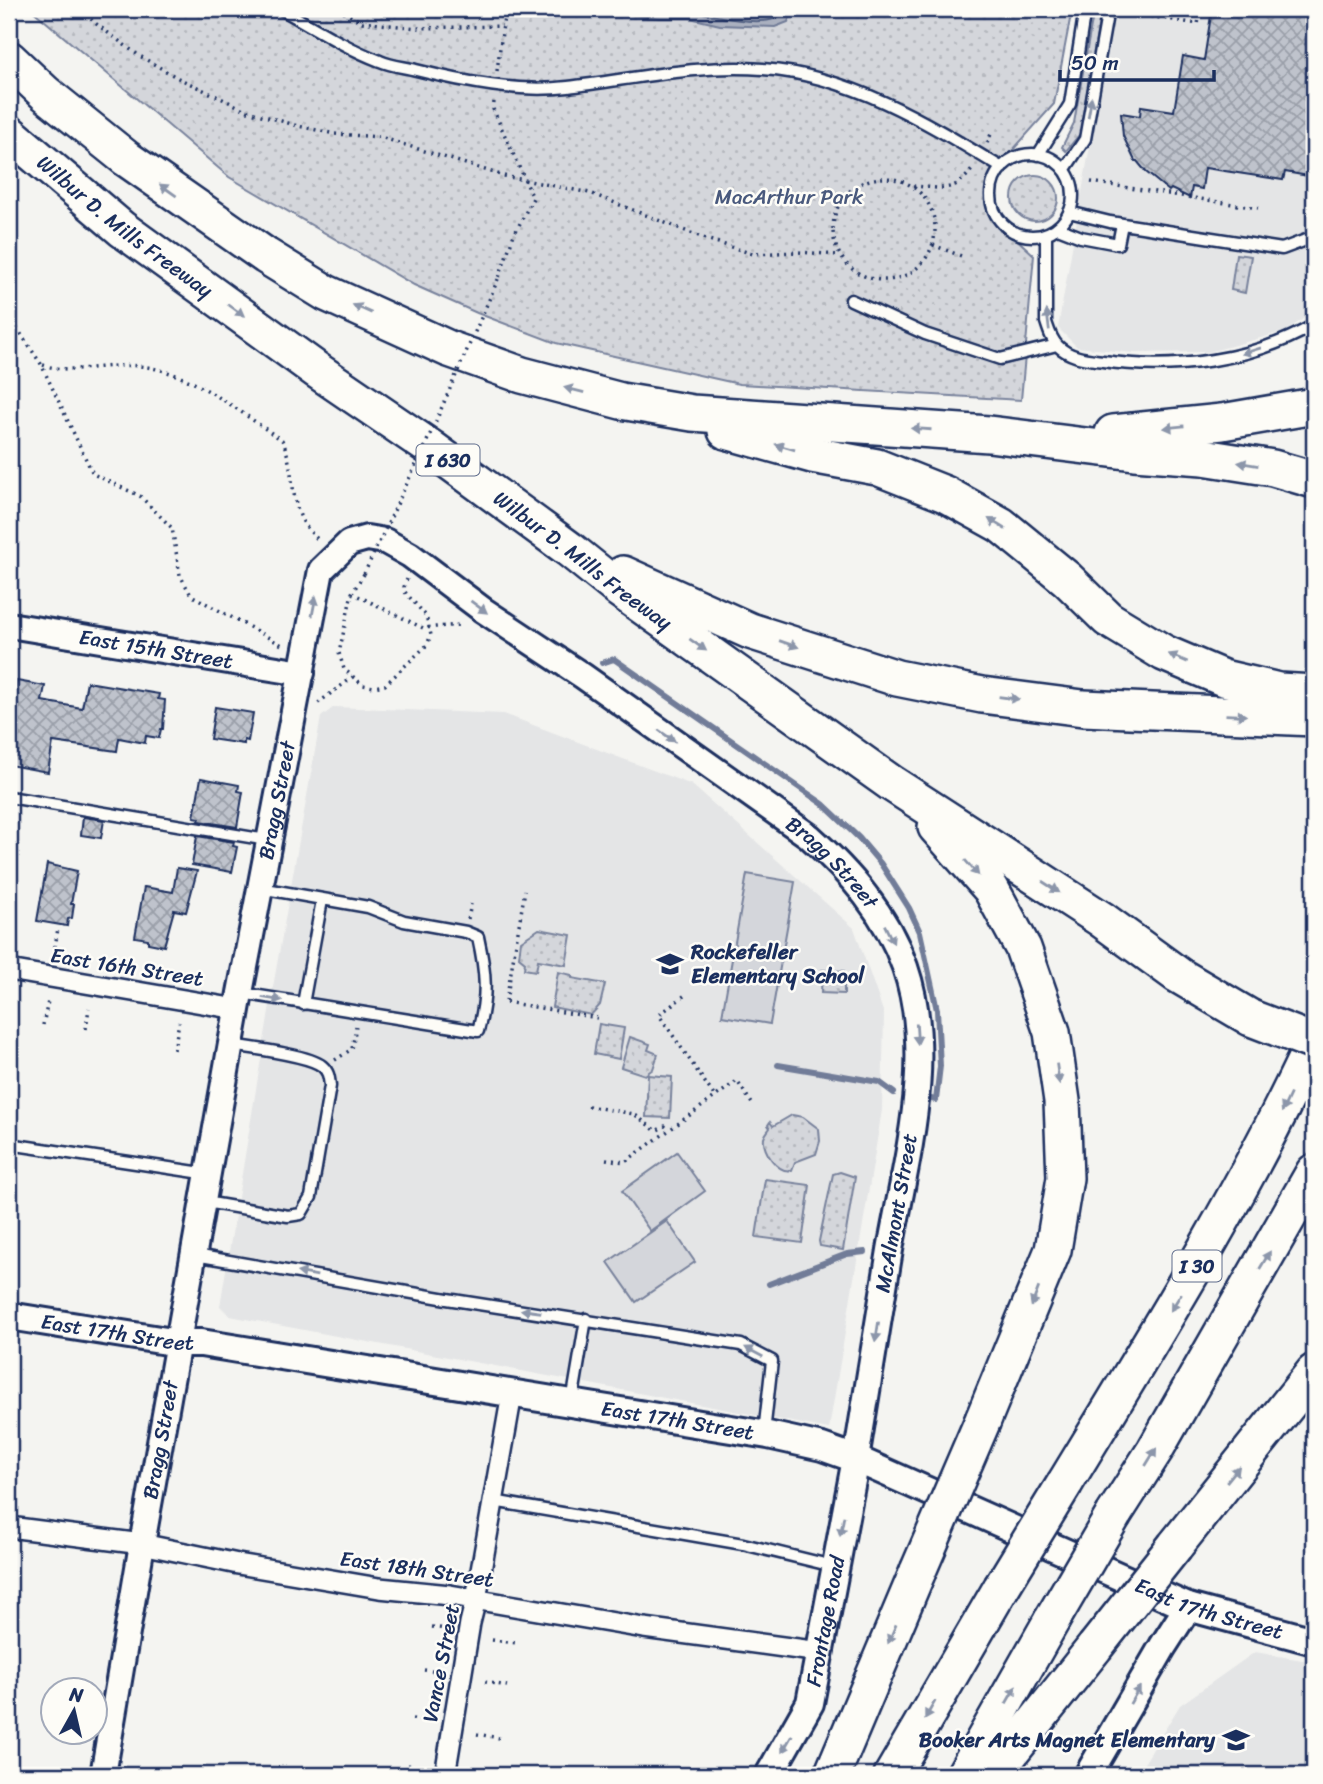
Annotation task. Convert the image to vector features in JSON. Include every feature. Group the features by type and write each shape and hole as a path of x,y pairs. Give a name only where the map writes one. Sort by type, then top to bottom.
{"highway":[{"path":"9,59 45,93 158,183 256,250 326,293 449,349 534,379 812,455 877,467 945,495 1001,525 1067,579 1108,619 1164,653 1223,678 1279,691 1314,693"},
{"name":"Wilbur D. Mills Freeway","path":"17,142 122,229 318,372 431,448 569,549 620,590 891,783"},
{"path":"621,401 692,413 989,434 1134,452 1203,457 1273,468 1314,480"},
{"path":"989,434 1130,432 1222,422 1314,405"},
{"path":"569,549 750,631 897,678 982,695 1083,708 1314,718"},
{"path":"891,783 1101,919 1178,975 1251,1018 1314,1041"},
{"path":"832,1775 1053,1250 1065,1178 1062,1101 1052,1032 1023,948 990,890 942,832 891,783"},
{"name":"I 30","path":"892,1775 1065,1483 1184,1290 1280,1115 1314,1041"},
{"name":"I 30","path":"964,1775 1314,1172"},
{"path":"993,1775 1314,1372"}],"main road":[{"name":"East 17th Street","path":"9,1316 179,1343 201,1343 572,1402 764,1434 822,1447 856,1458 1188,1607 1314,1641"},
{"name":"Frontage Road","path":"769,1775 810,1703 856,1458"},
{"path":"1088,1775 1188,1607"}],"street":[{"name":"Bragg Street","path":"103,1775 268,840 321,570 331,558 349,544 367,538 385,541 410,555 483,610 583,676 798,828 838,863 861,888 877,909 905,967"},
{"name":"East 15th Street","path":"9,625 302,673"},
{"name":"McAlmont Street","path":"856,1458 914,1106 918,1057 917,1027 905,967"},
{"name":"East 16th Street","path":"9,970 239,1001"},
{"name":"Vance Street","path":"445,1775 512,1394"},
{"name":"East 18th Street","path":"9,1527 142,1544 238,1564 379,1588 476,1599 644,1628 820,1652"}],"lane":[{"path":"281,9 380,61 453,80 495,86 565,88 707,67 766,69 839,83 924,121 1002,168"},
{"path":"1038,155 1070,104 1085,9"},
{"path":"1065,169 1085,139 1108,9"},
{"path":"1024,155 1038,155 1051,159 1065,169 1073,191 1072,205 1058,228 1046,234 1019,234 1007,228 997,217 992,205 994,179 1012,160 1024,155"},
{"path":"1069,212 1122,224 1282,249 1314,237"},
{"path":"1058,228 1081,237 1118,244 1122,224"},
{"path":"1046,234 1046,322 1057,345 1078,358 1161,365 1194,362 1240,355 1272,345 1314,325"},
{"path":"851,300 925,334 1000,359 1057,345"},
{"path":"9,797 268,840"},
{"path":"239,1001 303,1004 478,1031 484,1009 485,971 478,937 466,932 404,921 368,907 260,888"},
{"path":"303,1004 323,900"},
{"path":"205,1202 288,1216 301,1214 312,1197 330,1086 328,1074 307,1059 231,1045"},
{"path":"9,1144 209,1174"},
{"path":"195,1255 447,1299 741,1345 772,1361 764,1434"},
{"path":"572,1402 586,1319"},
{"path":"493,1501 743,1544 835,1567"}],"path":[{"path":"81,9 94,23 138,55 176,77 248,111 335,134 380,138 525,181 590,192 706,239 753,254 799,252 839,255"},
{"path":"337,9 362,22 418,28 502,26"},
{"path":"496,76 505,9"},
{"path":"1122,12 1198,24 1201,11 1211,15"},
{"path":"408,577 405,592 426,616 431,635 426,645 385,685 363,685 344,668 339,653 352,593 364,574 428,439 499,277 513,237 533,198 493,109 494,102"},
{"path":"911,186 957,186 974,166"},
{"path":"878,178 895,179 911,186 924,197 932,212 935,228 933,245 925,260 912,272 897,279 880,280 864,276 850,267 839,255 833,239 833,222 838,205 848,192 862,183 878,178"},
{"path":"1091,182 1258,208"},
{"path":"933,245 964,257"},
{"path":"9,316 41,364 93,474 140,496 172,528 180,575 191,595 280,644"},
{"path":"41,364 60,368 139,366 170,374 202,389 282,440 288,451 299,511 305,525 331,558"},
{"path":"352,593 423,628 460,625"},
{"path":"317,705 353,677"},
{"path":"506,1002 525,890"},
{"path":"54,954 58,928"},
{"path":"684,996 659,1015 715,1097"},
{"path":"43,1025 48,1001"},
{"path":"497,1002 597,1018"},
{"path":"86,1029 89,1008"},
{"path":"174,1050 179,1022"},
{"path":"323,1068 352,1049 356,1026"},
{"path":"606,1159 625,1162 737,1081 753,1105"},
{"path":"588,1106 634,1114 656,1131 664,1126 668,1130"},
{"path":"432,1627 446,1629"},
{"path":"492,1640 517,1643"},
{"path":"424,1670 439,1672"},
{"path":"485,1682 507,1686"},
{"path":"412,1719 430,1722"},
{"path":"477,1734 499,1738"},
{"path":"408,1766 422,1768"}],"shaded area":[{"path":"1114,9 1314,9 1314,311 1286,331 1209,352 1134,353 1077,347 1058,328"},
{"path":"334,707 504,714 692,785 854,928 884,1014 882,1110 829,1429 230,1316 220,1306 321,717"},
{"name":"Booker Arts Magnet Elementary","path":"1255,1652 1314,1662 1314,1775 1137,1775 1180,1705"}],"green space":[{"name":"MacArthur Park","path":"31,9 1072,9 1054,104 987,179 990,210 1000,231 1012,235 1034,255 1021,400 739,384 556,343 477,313 414,285 229,177"},
{"path":"1094,9 1101,9 1080,134 1066,151 1062,147 1074,123"},
{"path":"1035,175 1051,182 1058,198 1051,214 1035,221 1019,214 1012,198 1019,182"},
{"path":"1236,254 1251,256 1245,293 1231,290"},
{"path":"747,874 795,882 770,1024 722,1016"},
{"path":"539,929 571,935 566,965 538,960 536,971 524,969 525,962 519,957 521,941"},
{"path":"822,970 844,971 844,994 821,993"},
{"path":"558,972 572,975 572,978 605,984 600,1005 591,1015 552,1007"},
{"path":"599,1024 624,1028 619,1059 594,1054"},
{"path":"630,1037 650,1044 648,1050 658,1054 653,1069 645,1075 621,1067"},
{"path":"648,1075 672,1077 670,1118 646,1117"},
{"path":"792,1115 803,1117 819,1129 820,1141 816,1154 795,1162 792,1170 787,1170 781,1169 772,1160 764,1138 770,1128 770,1122 773,1126"},
{"path":"677,1152 705,1191 650,1231 622,1191"},
{"path":"840,1172 855,1177 843,1250 820,1246 819,1241 833,1174"},
{"path":"765,1179 810,1185 802,1243 756,1237"},
{"path":"667,1221 695,1262 636,1302 608,1262"}],"water":[{"path":"566,9 793,9 788,22 775,27 720,25 690,18 660,18"}],"building":[{"path":"1212,9 1312,9 1306,44 1314,45 1314,177 1285,172 1283,180 1205,168 1202,189 1192,187 1190,198 1171,189 1169,191 1135,161 1123,136 1121,113 1140,116 1141,106 1174,111 1183,56 1204,60"},
{"path":"17,681 45,686 42,701 82,708 87,682 159,694 158,699 165,700 163,729 159,738 146,736 145,743 119,738 117,751 53,742 48,772 9,765 9,696 14,697"},
{"path":"215,707 253,713 248,741 244,740 244,744 210,739"},
{"path":"201,778 239,785 238,791 243,792 237,827 199,821 200,818 194,817"},
{"path":"83,817 104,820 101,838 81,835"},
{"path":"197,836 234,842 233,846 237,847 232,872 192,865"},
{"path":"47,864 77,871 71,904 74,904 72,918 68,919 67,926 37,921"},
{"path":"177,868 197,871 186,912 174,910 164,946 135,937 144,887 173,892"}],"waterway":[{"path":"602,663 614,659 823,804 859,838 881,864 909,908 920,932 937,1010 940,1066 936,1100 931,1099"},
{"path":"778,1065 879,1082 894,1093"},
{"path":"769,1284 847,1254 865,1252"}],"place":[{"name":"Rockefeller Elementary School","path":"670,964"},
{"name":"Booker Arts Magnet Elementary","path":"1236,1740"}]}
